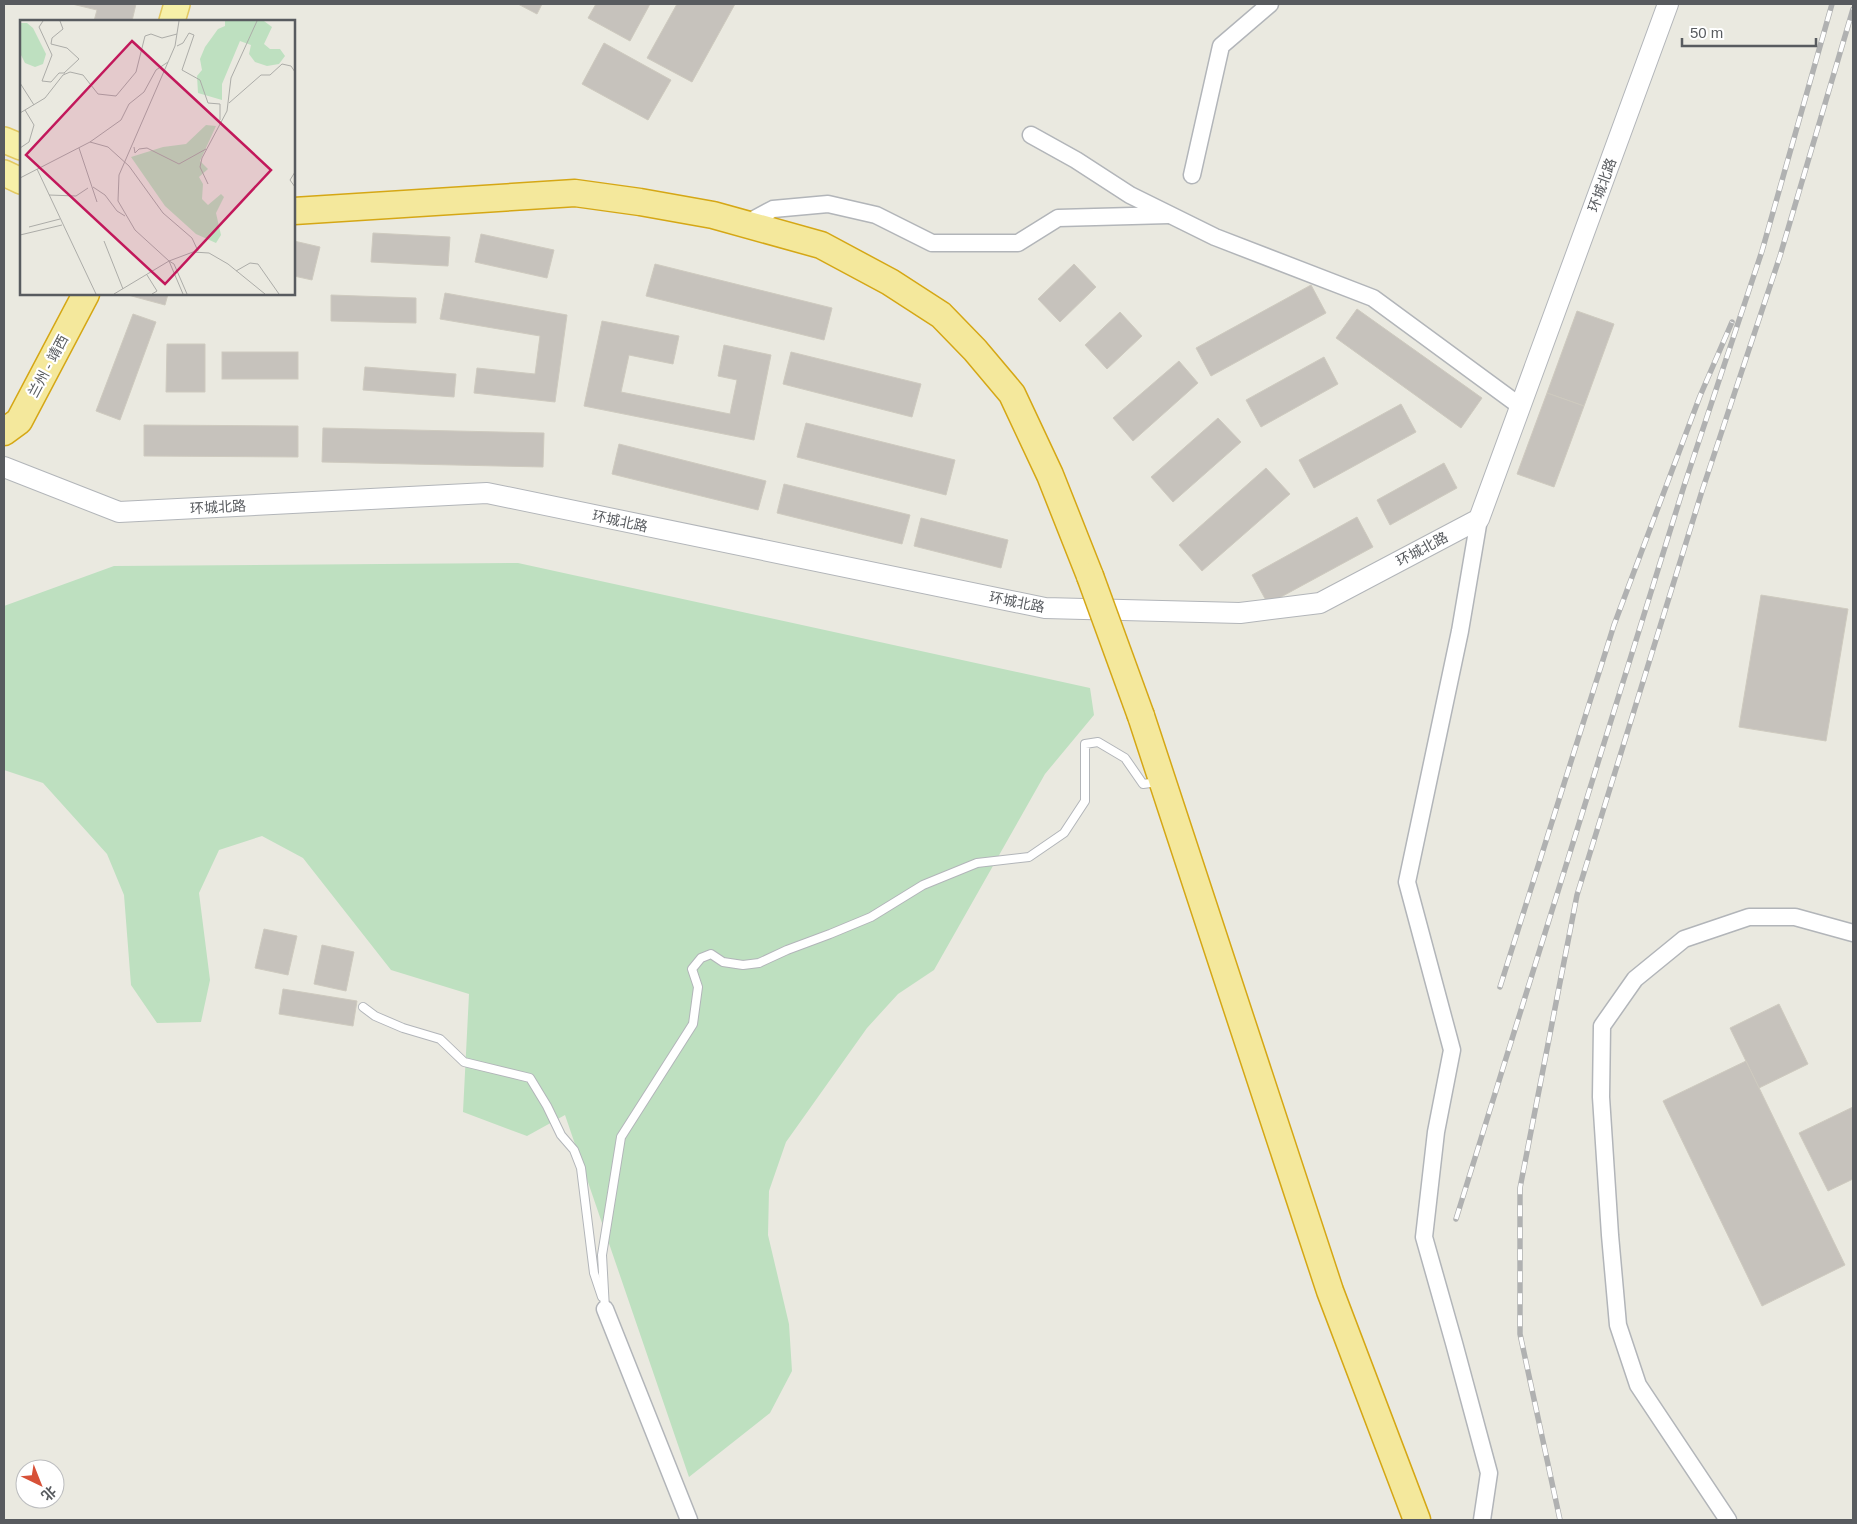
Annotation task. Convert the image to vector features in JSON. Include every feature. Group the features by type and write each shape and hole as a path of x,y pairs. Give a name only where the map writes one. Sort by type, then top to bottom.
{"highway":[{"path":"295,211 576,193 713,215 822,245 890,282 941,315 976,350 1012,394 1050,475 1090,576 1141,716 1330,1291 1417,1520"},
{"name":"兰州 - 靖西","path":"4,432 19,420 85,295"}],"main road":[{"path":"172,20 177,4"},
{"path":"4,140 20,147"},
{"path":"4,173 20,180"}],"street":[{"path":"1192,174 1221,46 1270,4"},
{"name":"环城北路","path":"4,467 119,512 487,493 1045,608 1240,613 1320,602 1479,518 1668,4"},
{"path":"1031,134 1130,195 1215,237 1373,298 1520,406"},
{"path":"745,224 773,209 828,204 876,214 932,243 999,244 1018,243 1058,218 1172,215"},
{"path":"1479,518 1460,631 1407,882 1452,1050 1436,1132 1424,1237 1489,1474 1482,1520"},
{"path":"1728,1520 1638,1386 1618,1325 1601,1097 1602,1026 1635,979 1684,939 1749,917 1795,917 1853,933"},
{"path":"605,1309 690,1520"}],"lane":[{"path":"605,1309 602,1256 622,1137 694,1024 698,987 692,969 701,958 711,954 723,962 743,965 758,963 871,917 923,885 977,863 1029,857 1064,833 1085,801 1085,744 1098,742 1125,758 1143,784 1162,782"},
{"path":"363,1007 375,1016 403,1028 440,1039 464,1062 530,1078 547,1106 561,1135 574,1150 581,1168 594,1273 605,1309"}],"green space":[{"path":"518,563 1090,688 1094,715 1045,774 934,970 898,994 867,1028 786,1142 769,1191 768,1235 789,1324 792,1371 770,1413 689,1477 565,1115 527,1136 463,1112 469,994 391,970 303,858 262,836 219,850 199,893 210,980 201,1022 157,1023 131,985 124,895 107,854 43,783 4,770 4,606 114,566"}],"building":[{"path":"72,4 136,4 132,20 94,20 97,10"},
{"path":"518,4 542,4 537,14"},
{"path":"596,4 650,4 630,41 588,18"},
{"path":"677,4 735,4 692,82 647,58"},
{"path":"604,43 671,80 648,120 582,84"},
{"path":"373,233 450,237 448,266 371,262"},
{"path":"481,234 554,250 547,278 475,262"},
{"path":"295,241 320,247 312,280 295,276"},
{"path":"655,264 832,308 824,340 646,296"},
{"path":"1074,264 1096,287 1060,322 1038,299"},
{"path":"1311,285 1326,313 1211,376 1196,348"},
{"path":"445,293 567,315 555,402 474,393 477,368 535,374 540,336 440,319"},
{"path":"128,295 168,295 165,305"},
{"path":"331,295 416,298 416,323 331,321"},
{"path":"1357,309 1482,398 1461,428 1336,338"},
{"path":"1577,311 1614,324 1584,406 1547,393"},
{"path":"1120,312 1142,336 1107,369 1085,345"},
{"path":"133,314 156,322 120,420 96,411"},
{"path":"602,321 679,336 673,364 629,355 621,392 730,414 737,380 718,376 724,345 771,355 754,440 584,406"},
{"path":"167,344 205,344 205,392 166,392"},
{"path":"222,352 298,352 298,379 222,379"},
{"path":"791,352 921,384 912,417 783,384"},
{"path":"1324,357 1338,384 1261,427 1246,400"},
{"path":"1179,361 1198,383 1133,441 1113,418"},
{"path":"365,367 456,374 454,397 363,390"},
{"path":"1547,393 1584,406 1554,487 1517,474"},
{"path":"1401,404 1416,432 1314,488 1299,460"},
{"path":"1218,418 1241,442 1173,502 1151,477"},
{"path":"806,423 955,460 946,495 797,457"},
{"path":"144,425 298,426 298,457 144,456"},
{"path":"323,428 544,433 543,467 322,462"},
{"path":"619,444 766,481 758,510 612,474"},
{"path":"1444,463 1457,488 1390,525 1377,500"},
{"path":"1266,468 1290,494 1202,571 1179,545"},
{"path":"784,484 910,515 902,544 777,513"},
{"path":"1357,517 1373,547 1268,604 1252,575"},
{"path":"921,518 1008,540 1001,568 914,546"},
{"path":"1761,595 1848,609 1826,741 1739,727"},
{"path":"264,929 297,936 288,975 255,968"},
{"path":"322,945 354,952 346,991 314,984"},
{"path":"283,989 357,1001 353,1026 279,1014"},
{"path":"1779,1004 1808,1064 1759,1088 1730,1028"},
{"path":"1746,1061 1845,1265 1762,1306 1663,1101"},
{"path":"1853,1107 1853,1179 1828,1191 1799,1133"}],"railway":[{"path":"1456,1219 1684,486 1762,251 1832,4"},
{"path":"1560,1520 1520,1334 1520,1188 1577,895 1702,491 1780,256 1853,9"},
{"path":"1500,987 1614,625 1700,396 1732,322"}]}
